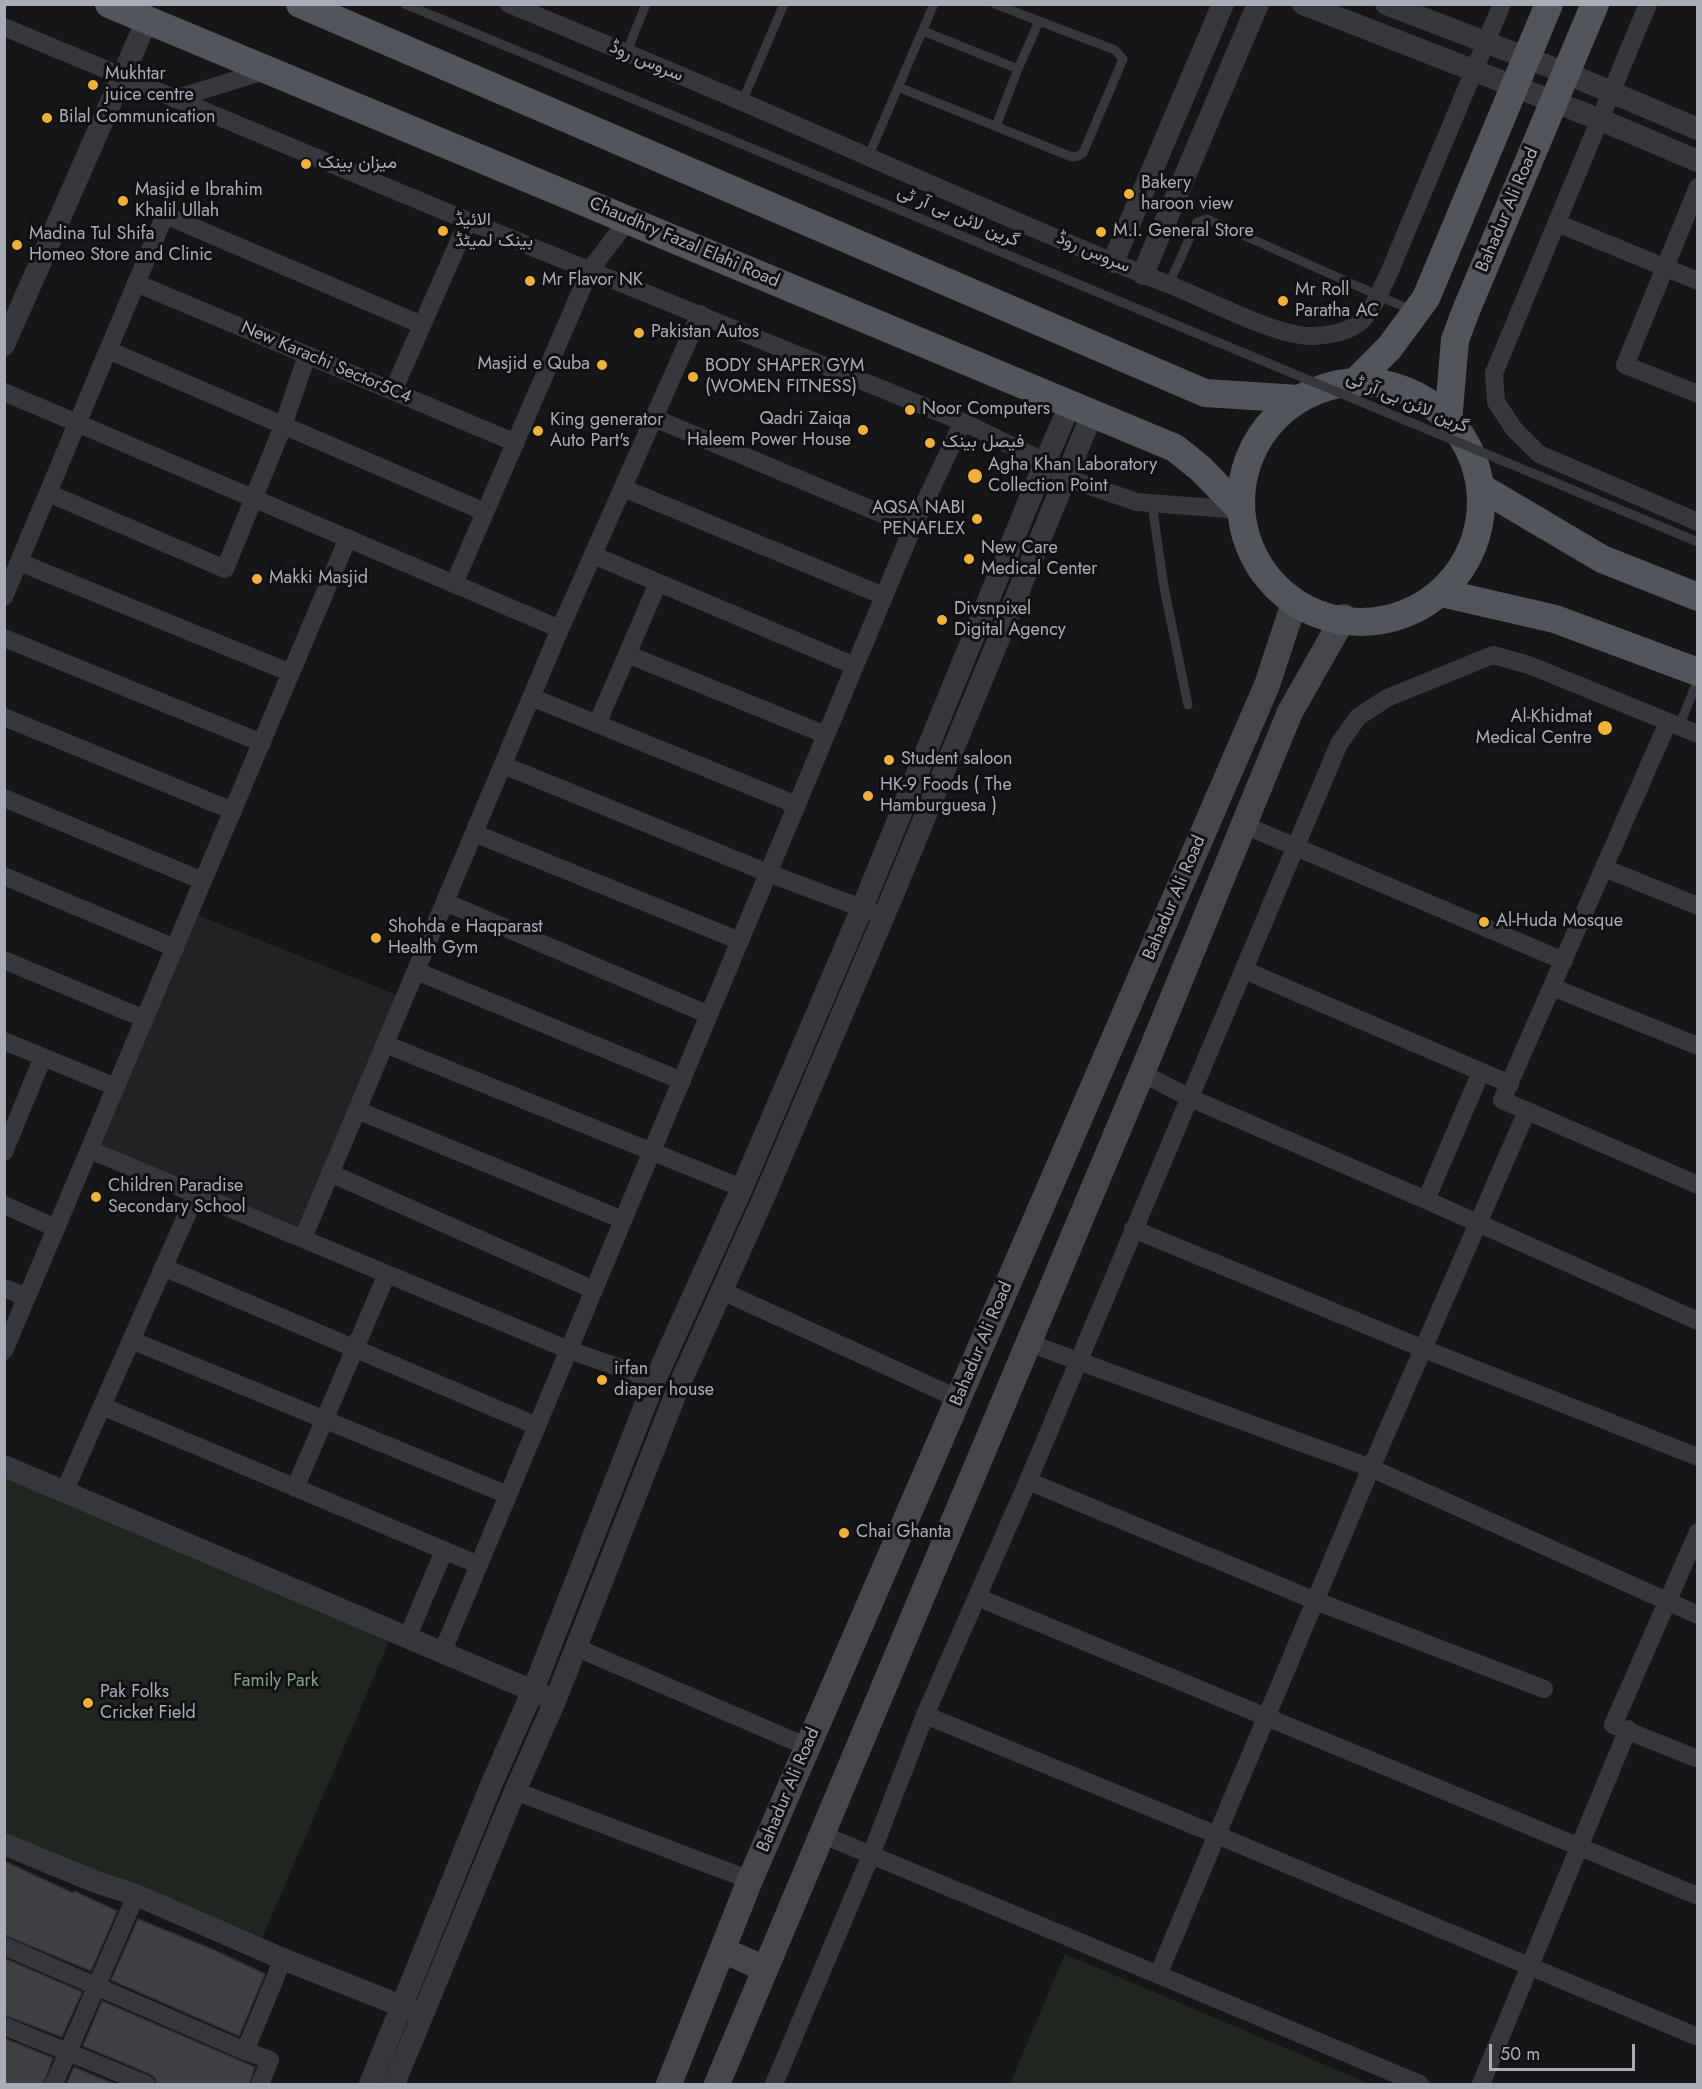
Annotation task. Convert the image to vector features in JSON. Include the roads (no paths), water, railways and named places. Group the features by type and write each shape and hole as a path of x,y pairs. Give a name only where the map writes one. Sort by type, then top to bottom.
{"main road":[{"name":"Chaudhry Fazal Elahi Road","path":"109,4 1175,448 1201,469 1241,510"},
{"path":"300,4 1205,393 1299,399"},
{"path":"1359,378 1390,347 1426,298 1549,4"},
{"name":"Bahadur Ali Road","path":"1448,422 1455,340 1595,4"},
{"path":"1359,378 1399,387 1430,402 1473,454 1482,488 1481,517 1474,545 1461,571 1442,593 1416,610 1388,621 1344,617 1325,618 1294,603 1267,578 1248,546 1241,510 1244,477 1255,446 1274,419 1299,399 1331,385 1359,378"},
{"path":"1482,488 1602,559 1698,597"},
{"path":"1442,593 1555,619 1698,672"},
{"name":"Bahadur Ali Road","path":"669,2085 750,1880 1268,685 1294,603"},
{"name":"Bahadur Ali Road","path":"717,2085 1142,1073 1290,712 1344,617"},
{"path":"723,1950 765,1969"}],"street":[{"name":"سروس روڈ","path":"509,4 1113,262 1278,329 1310,336 1333,334 1355,327 1372,310 1502,4"},
{"path":"1113,262 1223,4"},
{"path":"1143,274 1258,4"},
{"path":"1303,4 1698,160"},
{"path":"1386,4 1566,73 1698,129"},
{"path":"1648,4 1494,373 1496,402 1514,429 1539,454 1698,522"},
{"path":"4,345 147,20"},
{"path":"4,27 468,221 963,422 1044,462 1066,478 1137,502 1241,510"},
{"path":"174,99 268,70"},
{"path":"1698,187 1625,365 1698,394"},
{"path":"4,597 165,215 422,325"},
{"path":"454,584 590,270 628,220"},
{"path":"393,391 468,221"},
{"path":"1557,223 1698,281"},
{"name":"New Karachi Sector5C4","path":"136,283 516,443"},
{"path":"303,1239 560,629 700,314"},
{"path":"108,350 485,512"},
{"path":"48,493 225,569 283,426 307,355"},
{"path":"4,392 560,629"},
{"path":"370,2085 400,2006 533,1690 655,1380 742,1188 862,908 1044,462 1081,409"},
{"path":"394,2085 515,1791 555,1701 678,1388 884,916 1066,478 1081,409"},
{"path":"654,418 913,527"},
{"path":"442,1653 913,527 963,422"},
{"path":"623,488 884,596"},
{"path":"4,1351 348,538"},
{"path":"593,555 855,666"},
{"path":"19,562 291,673"},
{"path":"597,724 658,583"},
{"path":"4,638 262,742"},
{"path":"627,654 826,735"},
{"path":"774,2085 872,1855 925,1715 1028,1481 1188,1097 1339,744 1358,717 1387,698 1493,655 1530,665 1698,734"},
{"path":"531,697 797,805"},
{"path":"4,717 232,811"},
{"path":"1673,724 1604,868 1502,1100 1698,1185"},
{"path":"503,765 768,873 884,916"},
{"path":"4,798 203,881"},
{"path":"1244,825 1563,962"},
{"path":"474,833 740,941"},
{"path":"1604,868 1698,906"},
{"path":"4,876 174,948"},
{"path":"445,902 709,1015"},
{"path":"4,960 145,1019"},
{"path":"1244,970 1510,1084"},
{"path":"416,971 682,1081"},
{"path":"1552,987 1698,1046"},
{"path":"4,1041 116,1087"},
{"path":"385,1044 742,1188"},
{"path":"4,1152 10,1122 43,1057"},
{"path":"1426,1200 1481,1072"},
{"path":"1142,1073 1188,1097 1426,1200 1698,1322"},
{"path":"357,1110 623,1220"},
{"path":"1158,1975 1371,1468 1527,1112"},
{"path":"90,1150 569,1350 655,1380"},
{"path":"330,1173 594,1290"},
{"path":"64,1491 196,1194"},
{"path":"4,1206 56,1228"},
{"path":"1133,1229 1424,1349 1698,1457"},
{"path":"163,1267 537,1426"},
{"path":"295,1488 387,1274"},
{"path":"4,1288 27,1297"},
{"path":"722,1291 958,1399"},
{"path":"131,1340 508,1495"},
{"path":"1029,1343 1371,1468 1698,1615"},
{"path":"102,1406 479,1565"},
{"path":"4,1466 555,1701"},
{"path":"1028,1481 1316,1601 1544,1689"},
{"path":"1698,1532 1613,1725 1698,1759"},
{"path":"406,1638 444,1551"},
{"path":"977,1597 1698,1896"},
{"path":"575,1647 808,1747"},
{"path":"925,1715 1698,2037"},
{"path":"1481,2085 1628,1730"},
{"path":"515,1791 750,1880"},
{"path":"821,1834 1420,2085"},
{"path":"4,1844 96,1882 136,1895 283,1959 423,2014"},
{"path":"54,2085 136,1895"},
{"path":"4,1946 270,2060 260,2085"},
{"path":"245,2050 283,1959"},
{"path":"4,2026 146,2085"}],"lane":[{"name":"گرین لائن بی آر ٹی","path":"405,4 1698,542"},
{"path":"626,54 646,4"},
{"path":"742,102 784,4"},
{"path":"868,157 934,4"},
{"path":"897,87 1072,157 1083,153 1123,59 1115,50 995,4"},
{"path":"996,126 1039,21"},
{"path":"923,31 1018,69"},
{"path":"1169,284 1197,222 1207,219 1416,312"},
{"path":"1152,504 1164,587 1188,705"},
{"path":"1673,724 1698,679"}],"place":[{"name":"Mukhtar juice centre","path":"93,85"},
{"name":"Bilal Communication","path":"47,118"},
{"name":"میزان بینک","path":"306,164"},
{"name":"Bakery haroon view","path":"1129,194"},
{"name":"Masjid e Ibrahim Khalil Ullah","path":"123,201"},
{"name":"الائیڈ بینک لمیٹڈ","path":"443,231"},
{"name":"M.I. General Store","path":"1101,232"},
{"name":"Madina Tul Shifa Homeo Store and Clinic","path":"17,245"},
{"name":"Mr Flavor NK","path":"530,281"},
{"name":"Mr Roll Paratha AC","path":"1283,301"},
{"name":"Pakistan Autos","path":"639,333"},
{"name":"Masjid e Quba","path":"602,365"},
{"name":"BODY SHAPER GYM (WOMEN FITNESS)","path":"693,377"},
{"name":"Noor Computers","path":"910,410"},
{"name":"Qadri Zaiqa Haleem Power House","path":"863,430"},
{"name":"King generator Auto Part's","path":"538,431"},
{"name":"فیصل بینک","path":"930,443"},
{"name":"Agha Khan Laboratory Collection Point","path":"975,476"},
{"name":"AQSA NABI PENAFLEX","path":"977,519"},
{"name":"New Care Medical Center","path":"969,559"},
{"name":"Makki Masjid","path":"257,579"},
{"name":"Divsnpixel Digital Agency","path":"942,620"},
{"name":"Al-Khidmat Medical Centre","path":"1605,728"},
{"name":"Student saloon","path":"889,760"},
{"name":"HK-9 Foods ( The Hamburguesa )","path":"868,796"},
{"name":"Al-Huda Mosque","path":"1484,922"},
{"name":"Shohda e Haqparast Health Gym","path":"376,938"},
{"name":"Children Paradise Secondary School","path":"96,1197"},
{"name":"irfan diaper house","path":"602,1380"},
{"name":"Chai Ghanta","path":"844,1533"},
{"name":"Pak Folks Cricket Field","path":"88,1703"}],"park label":[{"name":"Family Park","path":"276,1682"}]}
